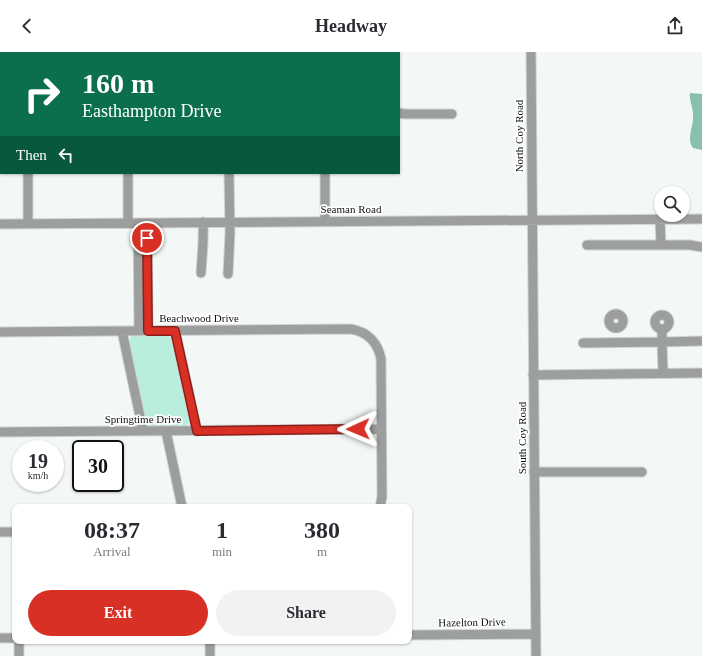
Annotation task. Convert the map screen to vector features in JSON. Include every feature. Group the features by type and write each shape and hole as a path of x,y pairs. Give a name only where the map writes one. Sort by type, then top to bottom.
{"street":[{"name":"North Coy Road","path":"531,52 532,221"},
{"path":"400,113 452,114"},
{"path":"28,174 28,224"},
{"path":"128,174 128,223"},
{"path":"228,274 230,237 229,174"},
{"path":"325,174 325,221"},
{"name":"Seaman Road","path":"0,224 654,219"},
{"name":"Seaman Road","path":"690,219 702,219"},
{"name":"South Coy Road","path":"532,221 536,656"},
{"path":"201,273 204,222"},
{"path":"660,222 661,245"},
{"path":"142,223 143,331"},
{"path":"587,245 690,244 702,247"},
{"path":"615,342 616,328"},
{"name":"Beachwood Drive","path":"0,332 351,329 362,332 371,338 379,350 381,359 381,429"},
{"path":"662,329 663,373"},
{"path":"122,331 143,431"},
{"path":"175,331 197,431"},
{"path":"583,343 702,341"},
{"path":"534,375 702,373"},
{"path":"381,429 382,497 381,504"},
{"name":"Springtime Drive","path":"0,432 381,429"},
{"path":"166,431 181,504"},
{"path":"534,472 642,472"},
{"path":"0,532 12,532"},
{"name":"Hazelton Drive","path":"412,635 535,634"},
{"path":"0,638 12,638"},
{"path":"19,644 19,656"},
{"path":"210,644 210,656"}],"shaded area":[{"path":"690,93 702,94 702,150 693,148 690,140 693,115"},
{"path":"133,335 167,335 173,339 191,421 187,426 151,427 145,422 128,341"}],"route":[{"path":"147,238 148,331 175,331 197,431 358,429"}]}
